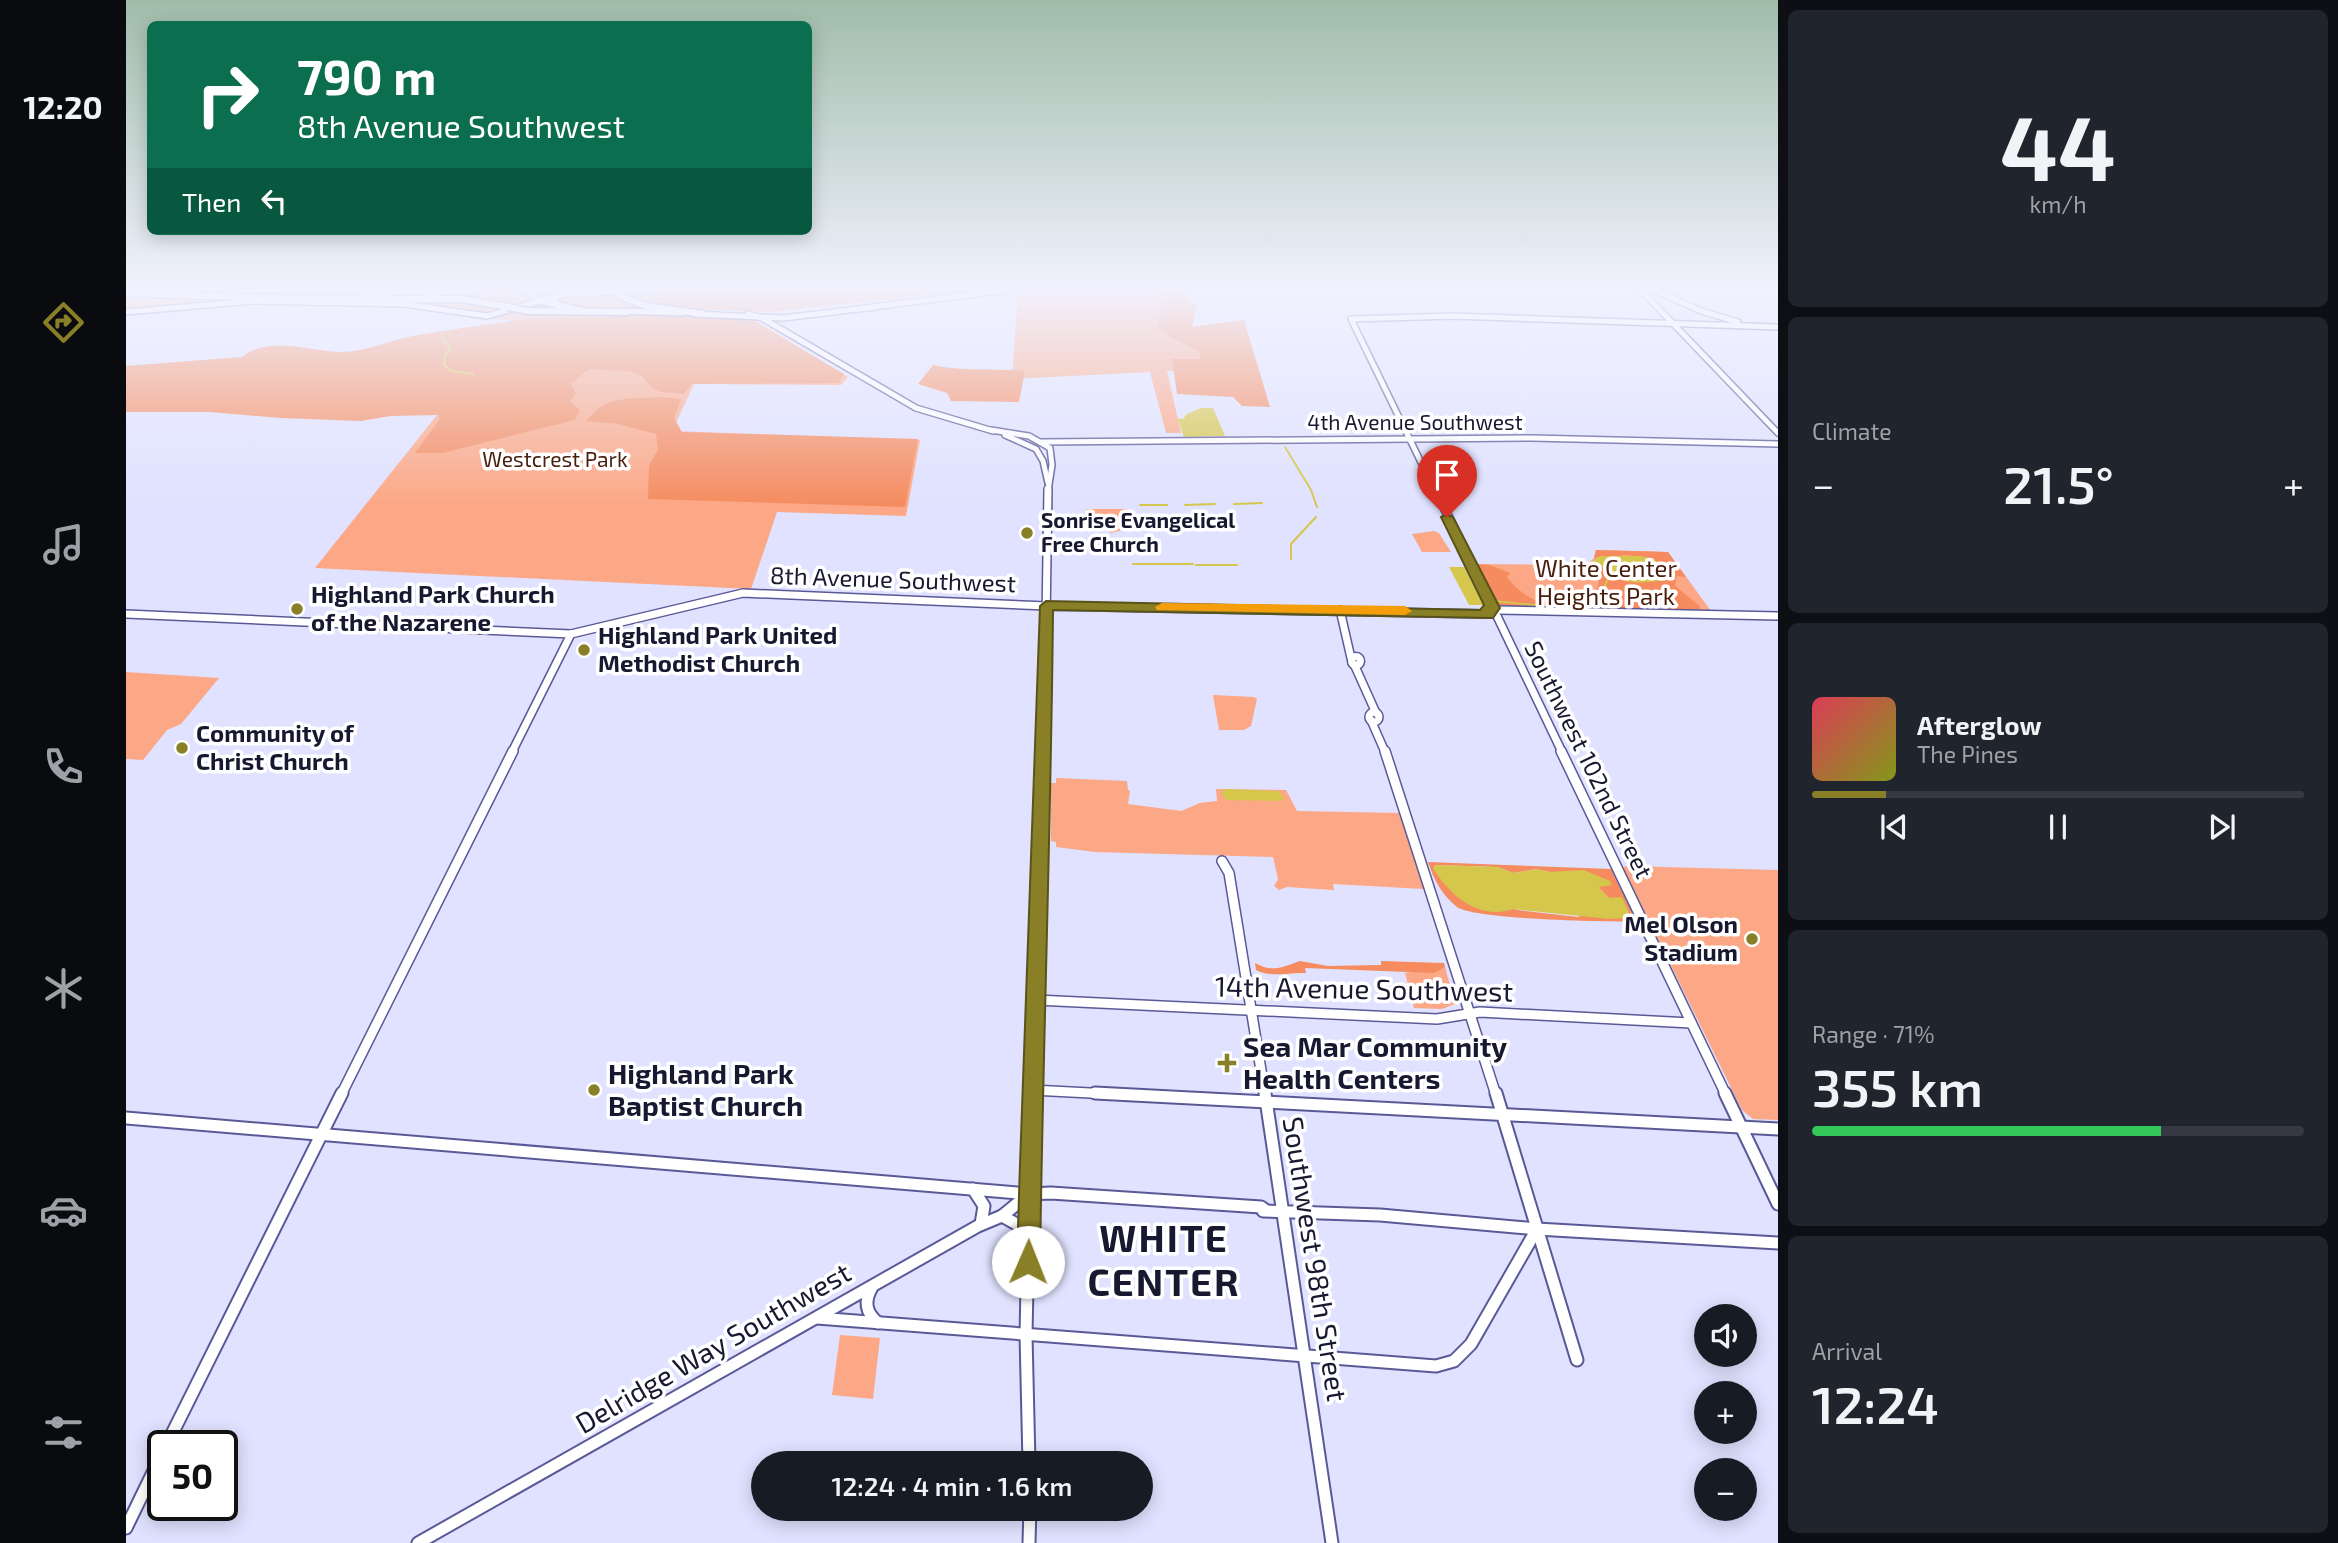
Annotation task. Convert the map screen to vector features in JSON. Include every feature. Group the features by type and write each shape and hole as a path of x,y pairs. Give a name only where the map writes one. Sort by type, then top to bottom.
{"street":[{"path":"837,362 916,408 1027,443 1037,450 1045,463"},
{"name":"Southwest 102nd Street","path":"1372,362 1778,1204"},
{"path":"1710,362 1778,433"},
{"path":"991,430 1048,442"},
{"path":"991,430 1048,442"},
{"name":"4th Avenue Southwest","path":"1048,442 1532,438 1778,444"},
{"path":"1048,442 1045,463 1048,483"},
{"path":"1029,1451 1026,1335 1032,1090 1042,859 1048,483 1052,465 1048,442"},
{"name":"8th Avenue Southwest","path":"126,614 571,634 743,593 1046,606 1778,616"},
{"path":"1340,610 1472,1015 1577,1360"},
{"path":"174,1430 571,634"},
{"name":"Southwest 98th Street","path":"1223,860 1229,873 1253,1011 1332,1543"},
{"name":"14th Avenue Southwest","path":"1036,1000 1437,1019 1480,1012 1691,1023"},
{"path":"1032,1090 1778,1129"},
{"path":"126,1118 1048,1195 1071,1200 1392,1216 1537,1229 1778,1243"},
{"path":"973,1189 984,1206 981,1224"},
{"name":"Delridge Way Southwest","path":"418,1543 981,1224 1002,1216 1029,1194"},
{"path":"1002,1216 1029,1231"},
{"path":"817,1318 1436,1366 1454,1361 1471,1344 1537,1229"},
{"path":"874,1285 867,1294 866,1305 869,1315 877,1323"},
{"path":"126,1528 147,1485"},
{"path":"1029,1543 1030,1521"}],"green space":[{"path":"177,362 823,362 844,374 839,383 691,384 684,394 661,392 651,387 642,376 628,371 589,369 571,384 576,394 570,401 580,410 575,420 442,453 415,453 439,420 439,415 390,416 361,421 209,412 126,412 126,366"},
{"name":"Westcrest Park","path":"479,362 823,362 848,377 841,385 694,384 672,431 920,440 906,516 777,512 751,589 315,568"},
{"path":"1013,362 1255,362 1256,366 1167,371 1181,433 1166,433 1150,372 1012,379"},
{"path":"1172,362 1257,362 1270,407 1242,406 1233,397 1177,394"},
{"path":"933,365 1025,371 1019,402 951,401 947,393 918,384"},
{"path":"660,397 681,399 674,418 682,432 918,439 905,507 648,499 649,466 658,449 656,434 618,424 586,421 602,407 619,400"},
{"path":"1086,509 1128,509 1129,520 1123,530 1111,533 1094,520"},
{"path":"1434,531 1439,533 1451,552 1422,552 1412,534"},
{"name":"White Center Heights Park","path":"1596,550 1668,552 1711,611 1667,610 1656,593 1631,591 1641,609 1498,607 1476,564 1586,565 1594,558"},
{"path":"1596,550 1668,552 1686,577 1677,576 1675,585 1700,607 1699,611 1667,610 1656,593 1631,591 1641,609 1501,608 1476,564 1489,565 1510,573 1507,577 1517,588 1544,603 1558,600 1550,594 1563,592 1569,599 1575,599 1590,595 1596,589 1599,579 1589,577 1586,574 1589,571 1566,565 1606,567 1614,572 1645,580 1665,581 1654,558 1626,555 1594,558"},
{"path":"126,672 219,678 181,724 167,730 143,760 126,759"},
{"path":"1213,695 1257,699 1251,726 1244,730 1219,730"},
{"path":"1056,778 1127,781 1130,791 1128,804 1181,811 1200,803 1217,801 1216,789 1286,790 1297,811 1399,813 1424,889 1333,884 1334,890 1287,887 1279,890 1274,886 1278,879 1273,857 1095,852 1056,847 1056,842 1051,841 1051,783 1056,783"},
{"path":"1428,862 1611,869 1637,922 1542,919 1469,911 1457,907 1447,897","holes":["1436,865 1497,867 1514,873 1537,869 1602,885 1598,887 1609,898 1615,898 1578,917 1525,911 1513,909 1433,868"]},
{"path":"1623,867 1778,870 1778,1120 1753,1119 1742,1110 1624,870"},
{"path":"1300,961 1328,966 1381,965 1381,961 1444,963 1445,967 1434,973 1305,968 1306,973 1274,974 1256,970 1255,963 1272,968"},
{"path":"1445,967 1455,1004 1442,1009 1414,1008 1405,973"},
{"path":"840,1335 880,1338 873,1399 832,1395"}],"shaded area":[{"path":"1201,408 1213,408 1225,436 1184,437 1177,418 1183,419 1187,414"},
{"path":"1600,556 1641,556 1666,564 1671,577 1656,581 1631,582 1608,568 1586,565"},
{"path":"1449,567 1464,567 1483,605 1469,605"},
{"path":"1225,789 1278,791 1285,798 1281,801 1227,800 1221,794"},
{"path":"1436,865 1497,867 1514,873 1538,869 1548,872 1584,870 1610,881 1612,885 1598,887 1609,898 1622,897 1629,912 1625,918 1609,919 1513,909 1488,911 1456,896 1433,868"}],"waterway":[{"path":"444,362 451,371 473,374"},
{"path":"1285,447 1311,490 1317,507"},
{"path":"1234,504 1262,503"},
{"path":"1185,505 1215,504"},
{"path":"1140,505 1167,505"},
{"path":"1291,559 1291,544 1316,517"},
{"path":"1133,564 1193,564"},
{"path":"1196,565 1237,565"},
{"path":"1494,601 1551,606 1578,603 1603,591 1611,570"}],"slow traffic":[{"path":"1162,607 1405,611"}],"place":[{"name":"Sonrise Evangelical Free Church","path":"1027,533"},
{"name":"Highland Park Church of the Nazarene","path":"297,609"},
{"name":"Highland Park United Methodist Church","path":"584,650"},
{"name":"Community of Christ Church","path":"182,748"},
{"name":"Mel Olson Stadium","path":"1752,939"},
{"name":"Sea Mar Community Health Centers","path":"1227,1063"},
{"name":"Highland Park Baptist Church","path":"594,1090"}],"district":[{"name":"WHITE CENTER","path":"1164,1261"}],"route":[{"path":"1028,1262 1032,1054 1042,859 1046,606 1489,614 1486,610 1493,608 1447,517"}]}
